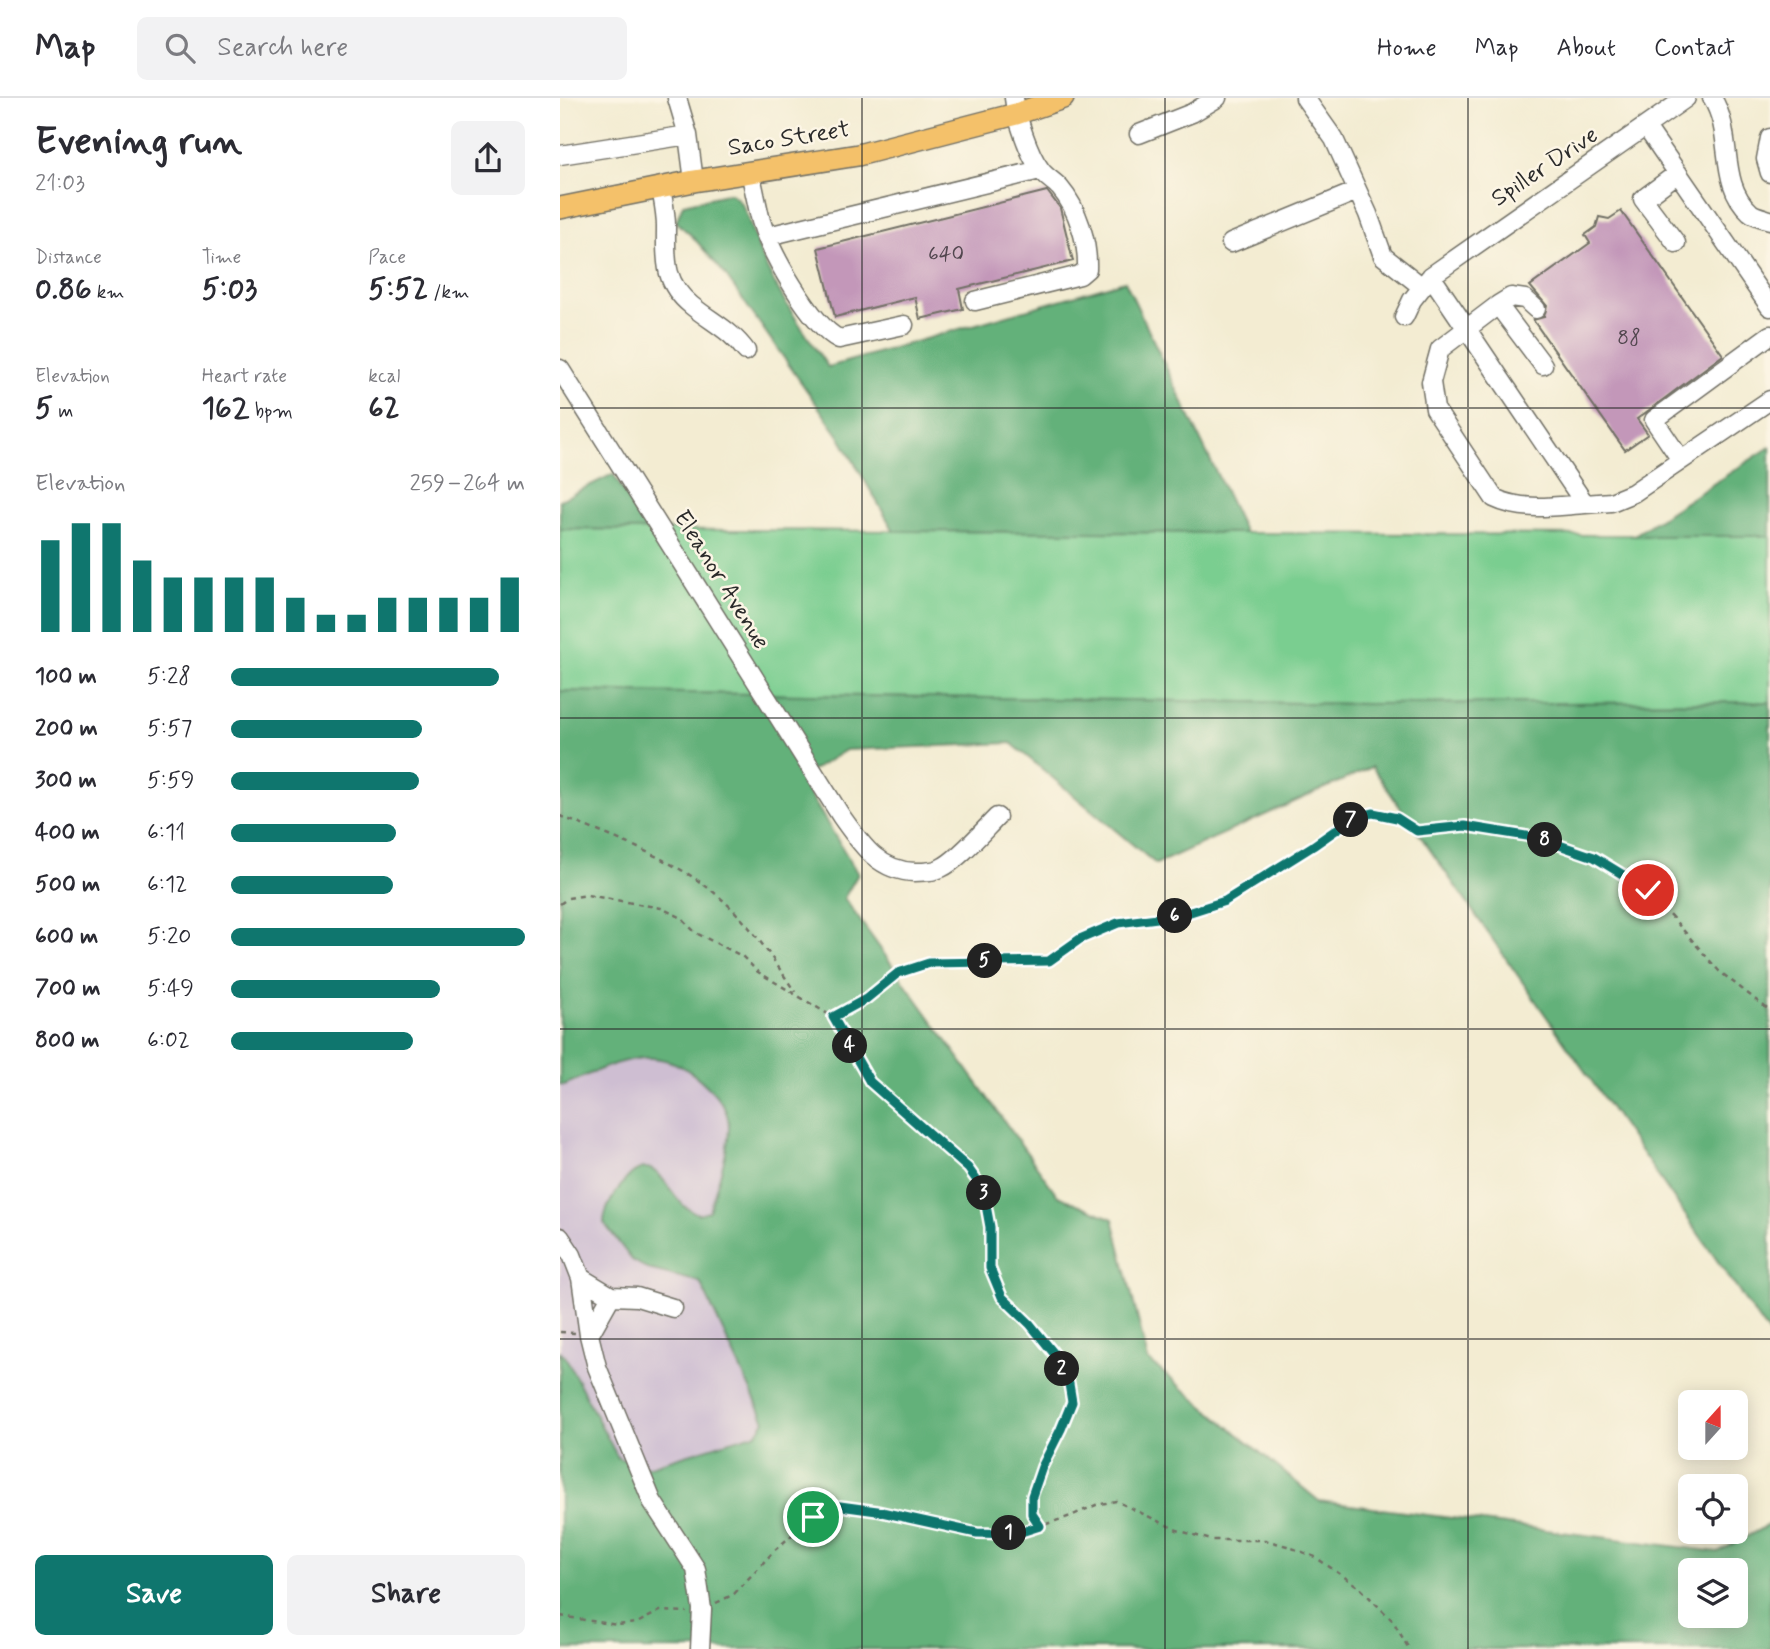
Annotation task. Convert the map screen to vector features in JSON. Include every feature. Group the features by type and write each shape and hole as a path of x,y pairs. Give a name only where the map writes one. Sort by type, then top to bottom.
{"main road":[{"name":"Saco Street","path":"560,208 694,181 858,155 1015,106 1063,98"}],"street":[{"path":"677,98 688,135 694,181"},
{"path":"1139,134 1192,113 1217,98"},
{"path":"1305,98 1334,139 1384,256 1426,281 1468,327 1585,504"},
{"name":"Spiller Drive","path":"1426,281 1521,211 1686,98"},
{"path":"1712,98 1723,122 1729,158 1728,174 1734,192 1751,214 1770,220"},
{"path":"975,301 1080,275 1087,269 1085,244 1073,208 1061,188 1040,170 1015,106"},
{"path":"1646,127 1770,307"},
{"path":"560,155 688,135"},
{"path":"1770,138 1766,159 1770,173"},
{"path":"768,236 1040,170"},
{"path":"750,172 762,223 768,236 800,296 824,329 839,339 904,325"},
{"path":"1676,243 1643,199 1678,173"},
{"path":"661,188 666,225 666,264 670,280 689,304 738,340 746,351"},
{"path":"1231,243 1357,191"},
{"path":"1404,317 1426,281"},
{"path":"1536,309 1525,299 1511,297 1498,306 1440,349 1431,382 1435,409 1494,498 1509,505 1532,507 1611,502 1633,493 1770,400"},
{"path":"1498,306 1543,365"},
{"path":"1681,460 1654,420 1770,335"},
{"name":"Eleanor Avenue","path":"560,369 841,816 867,852 901,872 924,872 942,868 997,817"},
{"path":"560,1237 572,1255 581,1278 589,1335 597,1367 652,1501 696,1569 702,1609 700,1649"},
{"path":"581,1278 611,1296 636,1297 673,1308"},
{"path":"589,1335 611,1296"}],"path":[{"path":"833,1017 866,999 898,973 929,963 1049,961 1080,939 1118,923 1181,915 1225,901 1353,818 1373,813 1397,818 1417,831 1465,826 1539,838 1594,857 1648,890 1719,971 1770,1011"},
{"path":"560,816 651,852 700,882 737,913 769,953 796,994"},
{"path":"560,904 568,898 587,895 661,908 680,917 696,933 742,956 758,972 833,1017 870,1082 968,1168 983,1189 990,1227 990,1268 1002,1297 1030,1324 1056,1356 1069,1384 1072,1402 1042,1467 1032,1496 1032,1514 1040,1526"},
{"path":"560,1616 617,1625 636,1623 660,1611 687,1612 702,1609 734,1594 776,1549 813,1517 840,1506 877,1511 977,1533 1015,1534 1096,1505 1116,1501 1177,1530 1211,1539 1265,1540 1315,1557 1359,1587 1393,1621 1409,1649"}],"shaded area":[{"path":"646,1056 670,1061 692,1072 718,1096 726,1110 729,1126 725,1159 710,1211 698,1214 684,1206 658,1173 643,1168 630,1174 604,1223 632,1260 648,1269 700,1282 765,1421 757,1433 647,1467 617,1458 566,1356 560,1351 560,1084 565,1085 619,1062"}],"green space":[{"path":"730,193 744,207 762,256 778,289 828,367 1125,281 1245,533 894,531 839,436 724,273 676,222 683,204"},
{"path":"1770,447 1770,536 1633,536"},
{"path":"613,474 648,530 560,529 560,500"},
{"path":"560,529 1770,536 1770,702 1367,704 560,691"},
{"path":"560,691 1367,704 1770,702 1770,1336 1372,767 1156,864 1011,743 846,750 800,778 858,874 844,898 1058,1196 1113,1219 1148,1360 1319,1501 1718,1552 1733,1544 1748,1544 1748,1536 1770,1524 1770,1649 560,1649 560,1351 618,1458 647,1467 757,1433 765,1421 700,1282 648,1269 632,1260 604,1223 608,1207 623,1183 642,1168 657,1173 687,1208 698,1214 709,1211 727,1149 729,1121 722,1104 711,1090 689,1071 672,1062 654,1058 620,1062 564,1085 560,1084"}],"building":[{"path":"1047,191 1060,208 1073,261 959,289 963,309 920,319 915,297 835,317 818,248"},
{"path":"1621,211 1723,355 1637,419 1648,434 1625,450 1533,320 1544,317 1547,306 1530,286 1590,243 1585,235 1596,227 1599,217 1609,219"}],"route":[{"path":"813,1517 840,1506 877,1511 977,1533 1015,1534 1040,1526 1032,1514 1032,1496 1042,1467 1072,1402 1069,1384 1056,1356 1030,1324 1002,1297 990,1268 990,1227 983,1189 968,1168 870,1082 833,1017 866,999 898,973 929,963 1049,961 1080,939 1118,923 1181,915 1225,901 1353,818 1373,813 1397,818 1417,831 1465,826 1539,838 1594,857 1648,890"}]}
